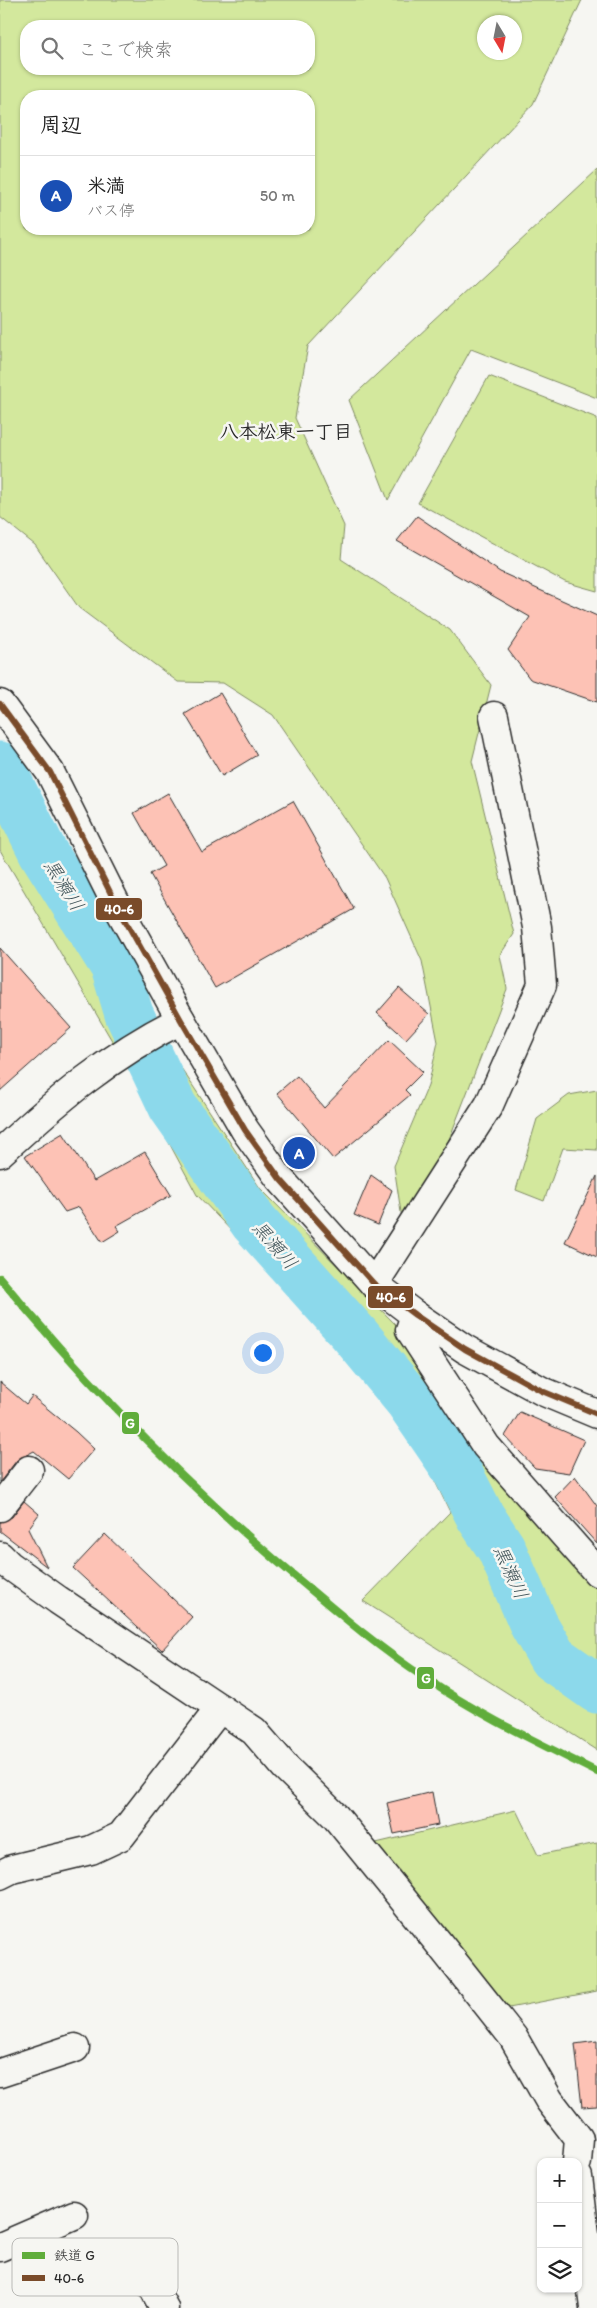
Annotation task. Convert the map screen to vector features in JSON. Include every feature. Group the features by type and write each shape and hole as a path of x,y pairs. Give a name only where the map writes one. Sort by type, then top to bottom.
{"main road":[{"path":"0,704 50,772 114,900 245,1130 280,1179 374,1284 415,1315 464,1349 542,1391 597,1414"},
{"path":"374,1284 489,1105 542,985 537,927 494,716"},
{"path":"0,1153 53,1104 151,1034 182,1020"},
{"path":"415,1315 410,1330 486,1446 597,1572"},
{"path":"0,1507 29,1470"},
{"path":"3,1567 254,1731 286,1768 335,1816 513,2037 549,2100 584,2146"},
{"path":"0,1875 12,1869 91,1850 121,1836 220,1708"},
{"path":"0,2073 75,2048"},
{"path":"581,2203 594,2308"},
{"path":"21,2238 74,2215"},
{"path":"0,2247 12,2242"},
{"path":"158,2296 164,2308"}],"green space":[{"path":"0,0 582,0 533,104 308,346 295,418 344,526 341,559 450,630 491,685 472,761 514,934 500,955 507,989 433,1181 402,1219 394,1166 428,1086 438,1042 422,961 385,878 273,715 223,683 178,682 79,608 35,545 0,517"},
{"path":"597,170 597,398 471,349 388,500 349,400"},
{"path":"489,376 597,418 597,591 565,582 418,503"},
{"path":"0,749 45,815 145,1013 260,1188 408,1337 573,1564 597,1586 597,1750 363,1601 450,1512 409,1428 331,1335 197,1195 138,1085 0,850"},
{"path":"597,1090 597,1150 563,1148 544,1201 516,1190 537,1119 569,1095"},
{"path":"516,1810 538,1855 597,1843 597,1991 509,2008 376,1843"}],"building":[{"path":"417,516 500,572 597,616 597,702 530,679 508,650 530,617 397,541"},
{"path":"220,693 257,755 222,776 185,714"},
{"path":"168,793 202,852 293,801 354,909 215,988 150,874 164,866 134,813"},
{"path":"0,948 71,1028 0,1091"},
{"path":"399,988 429,1014 406,1039 377,1013"},
{"path":"389,1040 423,1072 405,1090 410,1095 333,1159 277,1093 297,1076 324,1108"},
{"path":"63,1133 94,1181 145,1152 171,1195 116,1226 120,1231 102,1242 79,1207 65,1212 25,1156"},
{"path":"371,1175 392,1190 378,1225 354,1215"},
{"path":"597,1176 597,1257 565,1242"},
{"path":"0,1382 26,1404 32,1396 94,1449 68,1479 34,1451 17,1460 0,1482"},
{"path":"520,1412 584,1440 569,1473 535,1468 505,1436"},
{"path":"575,1476 597,1506 597,1544 555,1497"},
{"path":"24,1501 39,1514 28,1529 47,1567 0,1531 0,1522 12,1517"},
{"path":"105,1534 192,1617 162,1650 73,1568"},
{"path":"432,1792 438,1825 394,1834 387,1803"},
{"path":"597,2041 597,2106 582,2107 575,2044"}],"waterway":[{"name":"黒瀬川","path":"0,766 43,852 115,967 129,1014 173,1107 254,1222 355,1335 408,1399 456,1469 480,1516 501,1548 534,1625 553,1658 597,1689"}],"rail line":[{"name":"G","path":"0,1278 107,1400 183,1476 263,1549 333,1609 393,1656 466,1704 597,1772"}],"transit line":[{"name":"40-6","path":"0,704 50,772 114,900 181,1020 245,1130 280,1179 374,1284 415,1315 465,1349 542,1391 597,1414"}],"place":[{"name":"米満","path":"299,1153"}],"district":[{"name":"八本松東一丁目","path":"286,431"}]}
